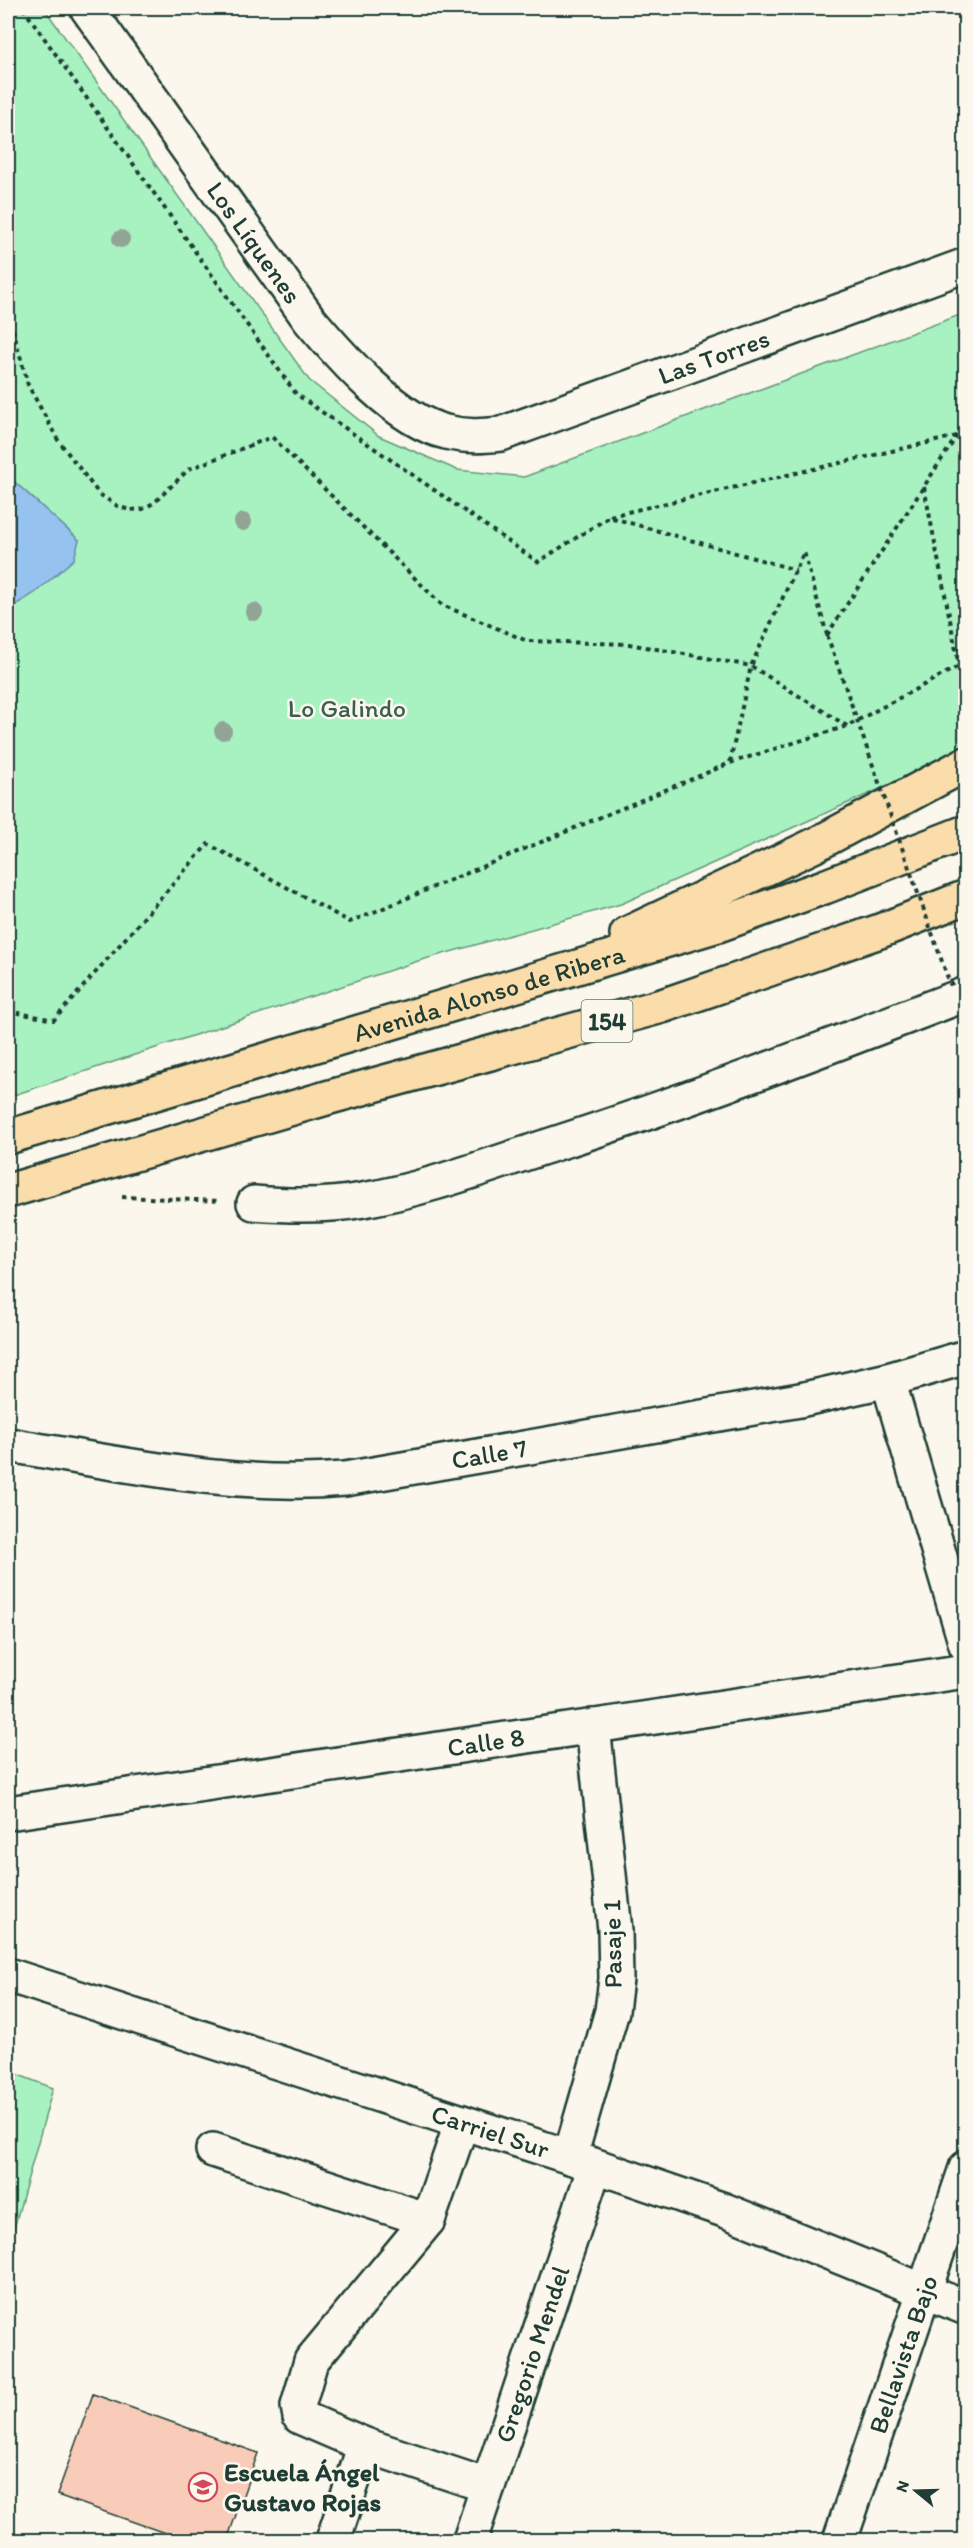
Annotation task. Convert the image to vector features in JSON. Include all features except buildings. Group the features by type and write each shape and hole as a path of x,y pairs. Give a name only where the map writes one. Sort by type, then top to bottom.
{"highway":[{"path":"484,994 707,898 815,845 966,764"},
{"name":"Avenida Alonso de Ribera","path":"8,1137 718,925 824,888 966,832"},
{"name":"154","path":"8,1191 330,1097 662,1006 879,931 966,897"},
{"path":"879,931 966,916"}],"street":[{"name":"Los Líquenes","path":"87,8 309,320 339,356 371,386 427,426 461,435"},
{"name":"Las Torres","path":"461,435 501,434 966,265"},
{"path":"254,1203 292,1206 330,1204 362,1201 404,1190 586,1134 966,994"},
{"name":"Calle 7","path":"8,1445 232,1480 313,1482 345,1479 730,1414 888,1380 966,1357"},
{"path":"888,1380 966,1645"},
{"name":"Calle 8","path":"8,1813 966,1671"},
{"name":"Pasaje 1","path":"582,2162 612,2011 616,1979 616,1946 593,1726"},
{"name":"Carriel Sur","path":"8,1975 462,2122 724,2210 966,2308"},
{"path":"462,2122 429,2220 311,2361 298,2406 300,2417 365,2445 488,2486"},
{"path":"213,2150 429,2220"},
{"name":"Gregorio Mendel","path":"470,2541 582,2162"},
{"name":"Bellavista Bajo","path":"840,2541 966,2168"},
{"path":"333,2541 365,2445"}],"path":[{"path":"23,8 296,394 538,562 609,517 957,436"},
{"path":"8,312 28,385 58,440 99,494 119,507 130,510 143,509 155,502 189,469 272,437 442,605 527,641 629,645 751,666 848,726"},
{"path":"827,635 966,422"},
{"path":"924,486 959,666"},
{"path":"609,517 796,570"},
{"path":"730,763 751,666 804,552 827,635 950,984 966,978"},
{"path":"959,666 966,657"},
{"path":"8,1011 54,1020 208,844 350,922 730,763 848,726 966,664"},
{"path":"113,1197 254,1203"}],"green space":[{"name":"Lo Galindo","path":"8,8 44,8 309,380 379,436 457,470 524,477 965,313 965,748 945,760 621,904 418,961 8,1097 8,610 36,592 79,540 8,476"},
{"path":"8,2071 53,2088 8,2250"}],"water":[{"path":"8,476 79,540 74,559 36,592 8,610"}],"place":[{"name":"Escuela Ángel Gustavo Rojas","path":"203,2487"}]}
